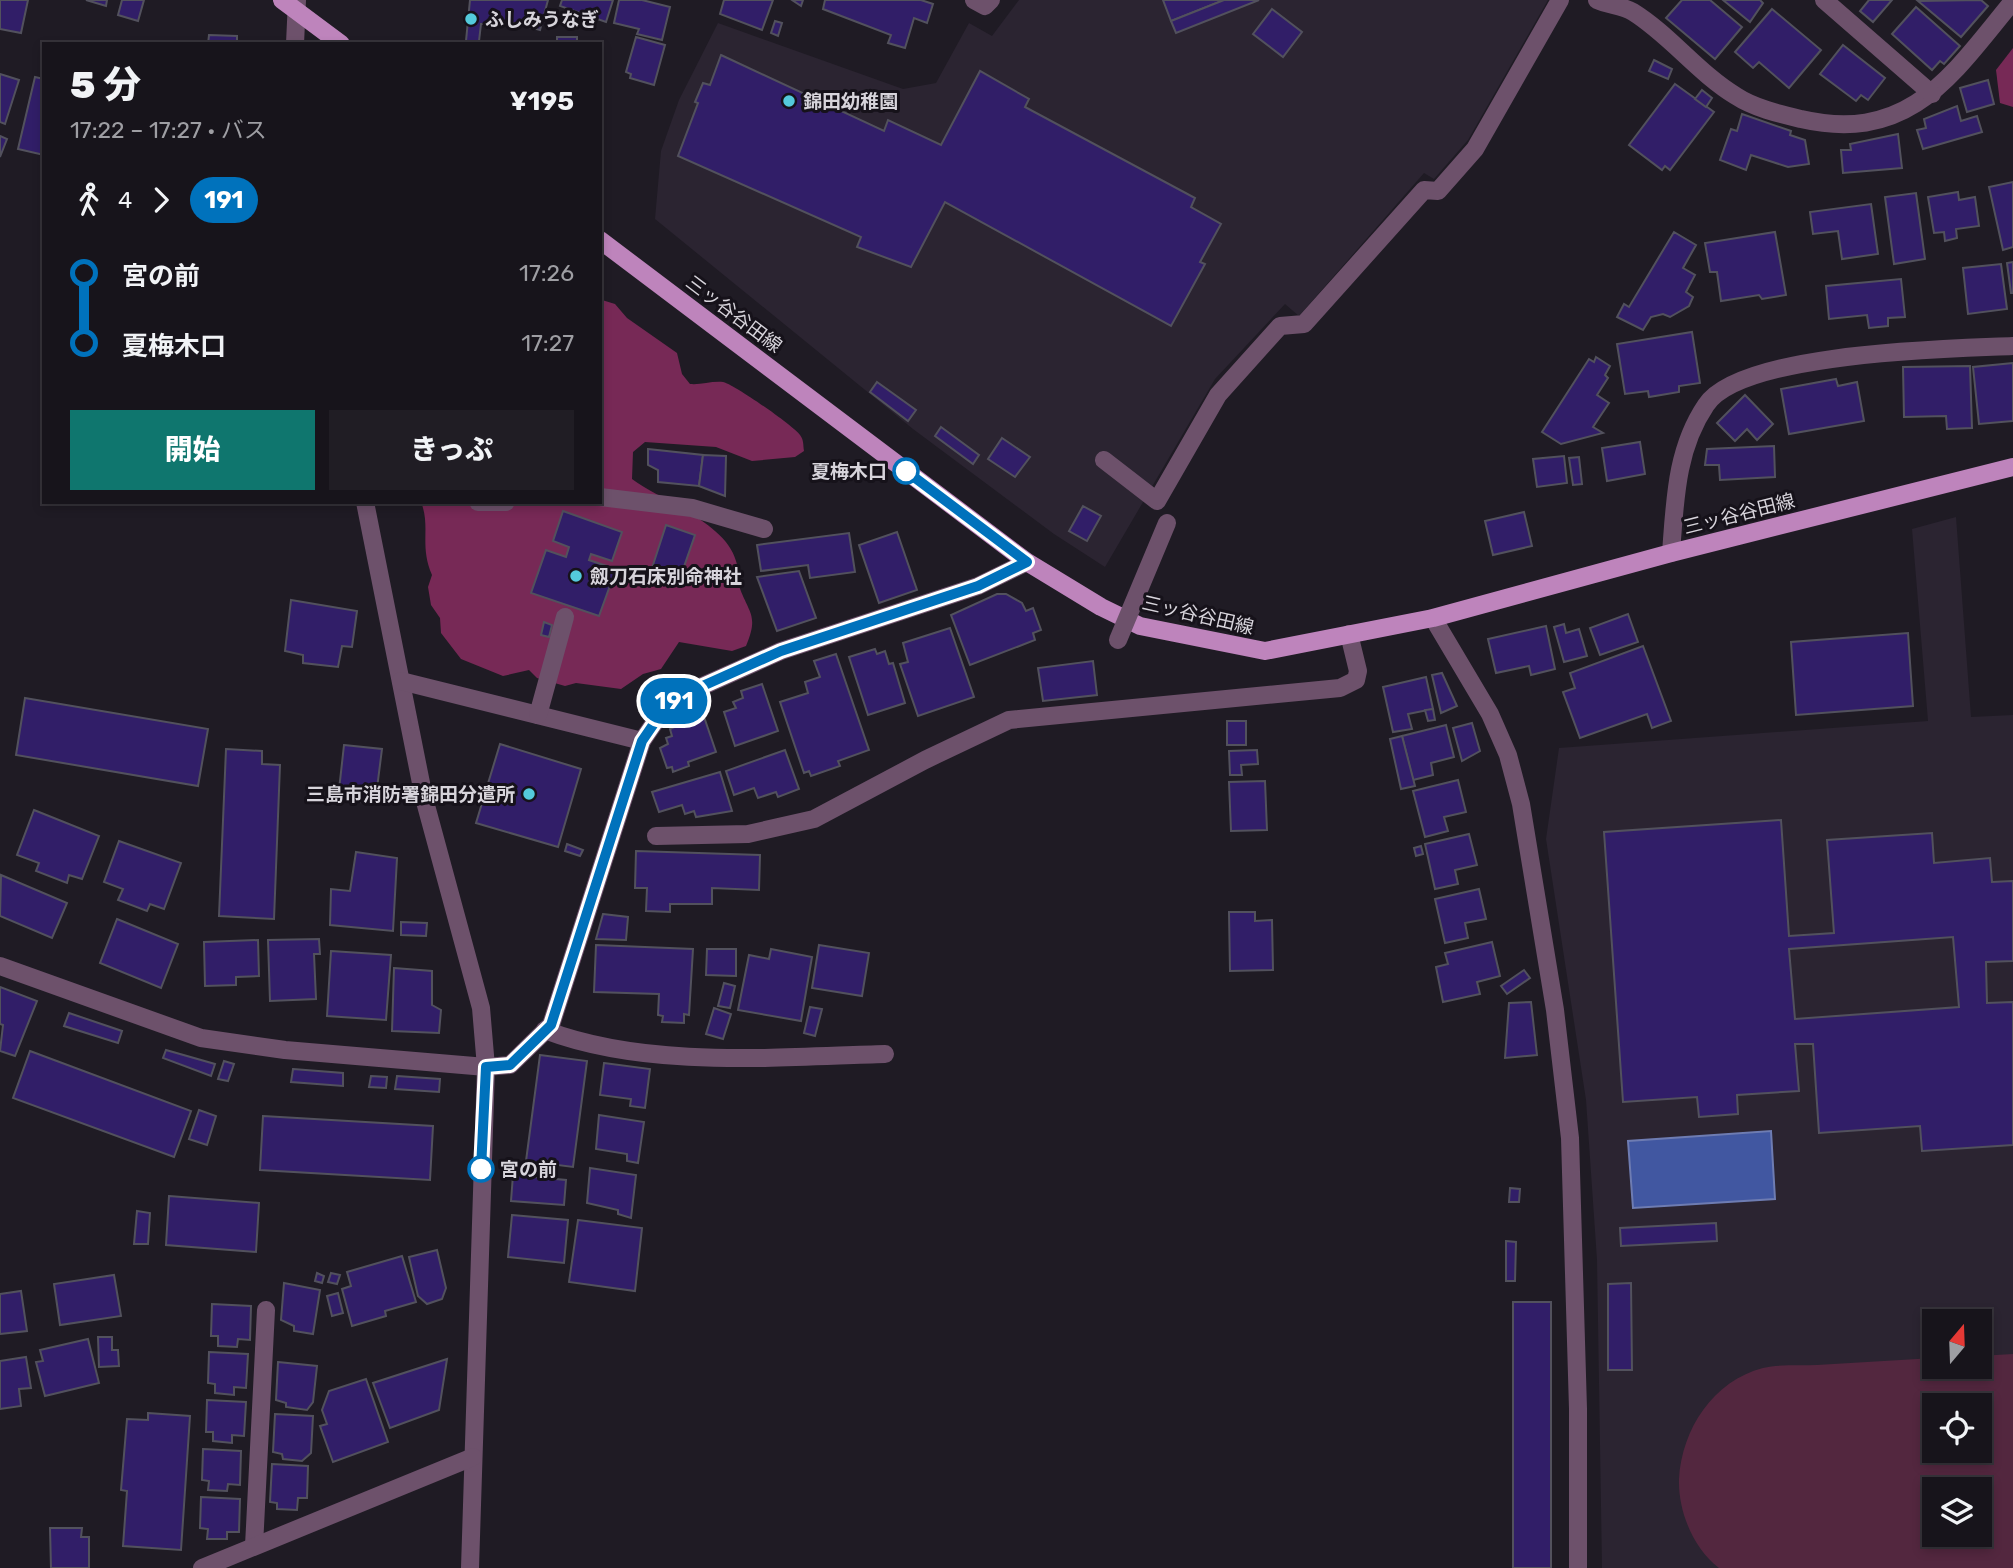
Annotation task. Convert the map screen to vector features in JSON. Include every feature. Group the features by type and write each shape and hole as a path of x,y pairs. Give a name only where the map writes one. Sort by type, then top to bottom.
{"main road":[{"path":"292,3 339,42"},
{"name":"三ッ谷谷田線","path":"602,242 1027,562 1101,607 1140,626 1265,651 1433,618 1671,553 2013,467"}],"street":[{"path":"974,0 985,6 991,0"},
{"path":"1104,460 1157,501 1218,396 1280,326 1304,324 1424,190 1437,191 1475,149 1560,0"},
{"path":"1597,0 1637,5 1738,98 1785,115 1828,125 1879,119 1911,109 1944,84 2013,1"},
{"path":"1824,0 1932,94"},
{"path":"292,3 295,42"},
{"path":"1671,553 1678,471 1691,434 1707,403 1724,389 1746,376 1847,357 2013,346"},
{"path":"602,497 692,508 764,529"},
{"path":"365,504 424,798 481,1008 486,1067 470,1568"},
{"path":"1118,640 1167,523"},
{"path":"0,966 201,1038 285,1050 486,1067 510,1065 545,1030 558,1007 642,741 666,706 678,697 781,651 978,586 1027,562"},
{"path":"538,715 565,617"},
{"path":"1433,618 1490,714 1508,755 1521,804 1556,1010 1570,1138 1578,1409 1578,1568"},
{"path":"656,836 748,834 814,819 971,736 1009,720 1340,688 1356,680 1358,671 1349,634"},
{"path":"401,681 642,741"},
{"path":"545,1030 588,1043 687,1057 885,1054"},
{"path":"254,1546 266,1310"},
{"path":"202,1568 472,1457"}],"shaded area":[{"path":"1019,0 1548,0 1468,140 1434,179 1424,173 1299,316 1285,304 1215,379 1105,567 1054,534 913,429 655,219 661,151 679,100 718,23 903,89 936,83 969,23 992,36"},
{"path":"2013,48 2013,107 2000,103 1996,70"},
{"path":"602,300 615,304 627,318 677,353 682,374 690,384 729,384 795,430 802,439 804,451 795,457 752,461 716,447 645,442 633,452 632,479 707,524 730,547 737,564 738,583 751,615 752,627 746,646 732,651 679,642 661,669 643,674 621,689 576,683 565,686 537,678 529,670 503,676 461,659 441,633 440,618 431,605 428,587 432,575 426,554 422,504 602,504"},
{"path":"1956,517 1971,717 2013,715 2013,1568 1602,1568 1597,1260 1586,1100 1546,839 1559,748 1928,721 1912,529"},
{"path":"2013,1354 2013,1568 1719,1568 1710,1560 1689,1528 1679,1491 1681,1460 1694,1425 1715,1396 1745,1374 1776,1366 1922,1359 1922,1379 1992,1379 1992,1355"}],"water":[{"path":"1771,1131 1775,1199 1633,1208 1628,1141"}],"building":[{"path":"0,0 28,0 21,33 0,29"},
{"path":"86,0 107,0 106,6"},
{"path":"122,0 144,0 138,21 118,15"},
{"path":"470,0 548,0 540,30 515,23 481,24 479,41 466,41"},
{"path":"562,0 613,0 606,22 560,6"},
{"path":"619,0 642,0 670,7 662,40 637,34 639,29 614,23"},
{"path":"724,0 773,0 762,30 720,14"},
{"path":"792,0 803,0 801,6"},
{"path":"825,0 921,0 933,4 927,23 914,18 905,48 888,43 891,35 823,9"},
{"path":"1163,0 1224,0 1171,21"},
{"path":"1224,0 1259,0 1176,33 1171,21"},
{"path":"1682,0 1710,0 1742,27 1715,59 1666,18"},
{"path":"1723,0 1760,0 1763,3 1750,22"},
{"path":"1869,0 1892,0 1873,22 1860,11"},
{"path":"1981,0 1988,6 1961,37 1918,1"},
{"path":"1916,7 1960,46 1944,64 1940,61 1932,70 1892,34"},
{"path":"1272,9 1302,32 1283,57 1253,34"},
{"path":"1772,9 1821,50 1789,88 1759,62 1753,68 1735,52"},
{"path":"775,21 782,23 778,36 771,33"},
{"path":"209,35 237,36 237,42 208,42"},
{"path":"557,37 577,37 577,42 557,42"},
{"path":"636,37 665,45 654,85 630,78 631,74 626,72"},
{"path":"1843,45 1885,78 1868,100 1861,95 1856,101 1820,74"},
{"path":"721,55 884,131 888,120 941,145 980,71 1029,99 1025,107 1195,198 1191,207 1221,224 1200,262 1205,264 1171,326 945,202 911,267 857,247 861,237 678,156 703,83 710,85"},
{"path":"1654,60 1672,69 1668,79 1649,71"},
{"path":"0,74 19,80 5,124 0,122"},
{"path":"35,77 42,79 42,155 18,149"},
{"path":"1988,80 1994,104 1967,112 1960,88"},
{"path":"1675,84 1714,112 1670,170 1665,166 1662,170 1629,145"},
{"path":"1702,90 1712,98 1706,107 1695,99"},
{"path":"1957,106 1961,121 1977,116 1982,132 1923,149 1917,130 1926,128 1924,119"},
{"path":"1742,114 1791,131 1790,135 1805,140 1809,164 1788,167 1751,155 1746,170 1720,160 1731,129 1737,131"},
{"path":"1898,134 1902,168 1843,173 1841,150 1851,150 1850,144"},
{"path":"0,136 7,139 0,157"},
{"path":"2013,182 2013,247 2003,250 1989,187"},
{"path":"1958,192 1959,200 1975,197 1979,226 1956,229 1957,238 1945,241 1944,232 1934,233 1928,197"},
{"path":"1916,193 1925,259 1894,264 1885,197"},
{"path":"1871,204 1878,254 1842,259 1838,231 1813,234 1810,212"},
{"path":"1674,232 1696,245 1683,268 1695,275 1686,292 1693,297 1689,306 1670,317 1663,314 1651,317 1643,330 1617,317 1624,304 1629,307"},
{"path":"1775,232 1786,295 1762,299 1759,295 1721,301 1717,272 1710,272 1705,243"},
{"path":"2013,262 2013,293 2011,293 2007,263"},
{"path":"2001,264 2007,309 1968,314 1963,268"},
{"path":"1901,279 1905,317 1888,318 1888,326 1869,328 1867,315 1829,319 1826,286"},
{"path":"1692,332 1700,383 1679,386 1679,392 1649,397 1648,391 1625,394 1617,344"},
{"path":"1596,357 1610,366 1605,375 1608,378 1597,395 1609,403 1593,427 1603,433 1561,444 1542,432 1589,359 1594,362"},
{"path":"2013,363 2013,421 1979,424 1973,367"},
{"path":"1970,366 1972,428 1947,429 1946,416 1904,417 1903,367"},
{"path":"1836,379 1838,386 1857,382 1864,421 1789,434 1781,389"},
{"path":"877,382 916,410 908,421 870,392"},
{"path":"1745,395 1773,424 1757,440 1747,429 1735,441 1717,423"},
{"path":"941,427 979,455 973,464 935,436"},
{"path":"1002,438 1030,457 1015,477 988,459"},
{"path":"1640,442 1645,474 1607,481 1602,448"},
{"path":"1774,446 1775,477 1720,480 1719,465 1705,465 1707,449"},
{"path":"648,449 703,455 699,486 658,482 658,470 648,465"},
{"path":"703,455 726,456 725,496 699,486"},
{"path":"1564,456 1567,483 1537,487 1533,459"},
{"path":"1579,457 1582,484 1573,485 1569,458"},
{"path":"1083,506 1101,516 1087,541 1069,531"},
{"path":"563,511 622,532 612,561 591,554 589,560 616,569 599,616 531,593 546,550 566,557 569,547 553,541"},
{"path":"1524,512 1532,546 1493,555 1485,521"},
{"path":"666,525 695,535 680,578 674,576 673,581 660,577 662,571 652,568"},
{"path":"897,532 917,590 879,603 859,545"},
{"path":"849,533 855,572 810,578 808,565 761,571 757,545"},
{"path":"799,571 816,618 777,631 757,577"},
{"path":"997,594 1006,594 1022,603 1026,611 1033,608 1041,630 1033,633 1035,640 970,665 951,615"},
{"path":"291,600 357,611 352,647 342,646 338,667 303,663 303,655 285,651"},
{"path":"1628,614 1638,642 1600,655 1590,628"},
{"path":"544,622 552,625 549,637 541,635"},
{"path":"1564,624 1566,633 1579,629 1587,656 1564,662 1554,627"},
{"path":"1546,626 1555,669 1531,675 1529,666 1496,673 1488,639"},
{"path":"950,628 974,697 918,716 900,664 908,662 903,643"},
{"path":"1908,633 1913,706 1796,715 1791,642"},
{"path":"1643,646 1671,721 1652,728 1647,714 1580,738 1563,692 1575,688 1570,673"},
{"path":"875,649 877,654 885,651 889,664 893,663 905,703 868,715 849,657"},
{"path":"836,654 869,750 838,761 840,766 811,776 809,771 804,773 780,702 808,693 805,682 820,677 814,661"},
{"path":"1093,661 1097,695 1043,701 1038,668"},
{"path":"1442,673 1457,706 1441,713 1432,675"},
{"path":"1426,677 1433,709 1408,714 1412,729 1393,732 1383,687"},
{"path":"762,684 778,731 735,746 724,712 736,708 733,702 743,698 741,691"},
{"path":"25,698 208,729 198,786 16,755"},
{"path":"1433,709 1435,720 1428,721 1425,710"},
{"path":"702,711 716,752 688,762 689,766 673,772 672,767 667,768 660,748 668,744 666,738 672,736 670,729 677,726 676,720"},
{"path":"1227,721 1246,721 1246,745 1227,745"},
{"path":"1472,723 1480,751 1462,761 1453,728"},
{"path":"1446,725 1454,757 1431,763 1433,775 1413,780 1402,736"},
{"path":"1402,736 1415,786 1401,789 1390,739"},
{"path":"500,744 581,769 558,847 476,823"},
{"path":"344,745 382,749 375,804 338,799"},
{"path":"226,749 262,751 262,764 280,765 274,919 219,916"},
{"path":"785,750 799,789 778,797 776,792 758,798 754,788 734,795 726,771"},
{"path":"1257,750 1258,764 1241,765 1242,775 1230,775 1229,751"},
{"path":"720,772 732,811 696,817 694,811 685,814 682,805 659,812 652,792"},
{"path":"1458,780 1466,812 1444,817 1448,831 1425,837 1413,791"},
{"path":"1265,781 1267,830 1231,831 1229,782"},
{"path":"34,810 99,836 82,879 69,875 67,883 36,871 39,863 17,855"},
{"path":"1781,820 1789,936 1834,933 1827,840 1932,833 1934,863 1990,858 1992,882 2013,881 2013,961 1986,962 1987,1003 2013,1002 2013,1145 1922,1151 1920,1126 1819,1133 1813,1044 1795,1044 1799,1091 1737,1095 1738,1114 1699,1117 1697,1097 1623,1102 1604,832","holes":["1953,937 1959,1007 1795,1019 1789,949"]},
{"path":"1469,834 1477,865 1455,870 1458,884 1435,889 1425,844"},
{"path":"119,841 181,863 164,909 150,904 147,911 118,900 123,889 104,882"},
{"path":"567,844 583,850 580,856 565,851"},
{"path":"1421,846 1423,854 1416,856 1414,848"},
{"path":"636,851 760,855 759,890 712,888 712,904 670,904 670,912 646,911 647,888 635,888"},
{"path":"356,852 397,858 393,931 330,925 331,889 350,891"},
{"path":"1,875 67,903 52,938 0,916"},
{"path":"1479,889 1486,919 1465,923 1468,938 1445,943 1435,899"},
{"path":"1229,912 1255,912 1255,921 1272,920 1273,970 1230,971"},
{"path":"603,914 628,917 626,940 596,939"},
{"path":"117,919 178,944 161,988 100,963"},
{"path":"401,922 427,923 426,936 401,935"},
{"path":"319,939 320,954 314,954 316,999 270,1001 268,940"},
{"path":"258,940 259,976 236,977 236,985 205,986 204,942"},
{"path":"1492,942 1500,976 1477,982 1480,994 1443,1002 1436,967 1448,964 1445,953"},
{"path":"596,945 693,949 689,1015 684,1014 684,1023 662,1022 663,1016 658,1015 659,994 594,992"},
{"path":"819,945 869,953 862,996 812,988"},
{"path":"707,949 736,949 736,976 706,975"},
{"path":"771,949 812,957 801,1021 738,1010 749,955 769,959"},
{"path":"331,951 391,955 386,1020 327,1016"},
{"path":"394,968 432,971 432,1005 441,1010 439,1033 392,1031"},
{"path":"1524,970 1530,978 1507,994 1501,986"},
{"path":"724,983 735,986 730,1008 718,1006"},
{"path":"0,987 37,1001 15,1056 0,1051 3,1025 0,1024"},
{"path":"1531,1002 1537,1055 1505,1058 1509,1003"},
{"path":"810,1007 822,1009 815,1036 804,1033"},
{"path":"714,1008 731,1014 723,1039 706,1034"},
{"path":"69,1013 122,1031 118,1043 64,1026"},
{"path":"166,1050 215,1064 211,1076 163,1058"},
{"path":"30,1051 191,1111 174,1157 13,1098"},
{"path":"540,1055 587,1061 573,1167 526,1161"},
{"path":"224,1061 234,1064 228,1081 218,1079"},
{"path":"604,1063 650,1069 645,1108 630,1106 631,1099 600,1095"},
{"path":"293,1069 343,1073 343,1086 291,1082"},
{"path":"371,1076 387,1077 386,1088 369,1087"},
{"path":"397,1076 440,1079 439,1092 395,1089"},
{"path":"199,1110 216,1116 207,1145 189,1139"},
{"path":"599,1115 644,1122 638,1163 627,1161 627,1154 596,1149"},
{"path":"263,1116 433,1126 430,1180 260,1170"},
{"path":"590,1168 636,1175 631,1218 618,1214 618,1210 587,1203"},
{"path":"513,1175 566,1180 564,1205 511,1201"},
{"path":"1510,1188 1520,1189 1519,1202 1509,1202"},
{"path":"169,1196 259,1203 256,1252 166,1245"},
{"path":"137,1211 150,1213 148,1244 134,1244"},
{"path":"512,1215 568,1220 564,1263 508,1257"},
{"path":"578,1220 642,1228 635,1291 569,1282"},
{"path":"1716,1223 1717,1241 1621,1246 1620,1228"},
{"path":"1506,1241 1516,1242 1515,1281 1506,1281"},
{"path":"437,1250 446,1288 442,1299 427,1304 418,1296 409,1257"},
{"path":"402,1256 416,1302 385,1311 386,1316 352,1326 342,1289 351,1286 347,1272"},
{"path":"317,1273 324,1276 322,1283 315,1281"},
{"path":"331,1273 340,1275 337,1284 328,1282"},
{"path":"114,1275 121,1316 60,1325 54,1284"},
{"path":"284,1283 320,1290 313,1334 294,1331 294,1326 281,1320"},
{"path":"1631,1283 1632,1370 1608,1370 1608,1284"},
{"path":"21,1291 27,1331 0,1334 0,1294"},
{"path":"338,1293 343,1313 332,1316 327,1296"},
{"path":"1513,1302 1551,1302 1551,1568 1513,1568"},
{"path":"212,1304 251,1306 250,1340 238,1339 237,1347 218,1346 218,1336 211,1336"},
{"path":"98,1337 112,1337 112,1350 118,1350 119,1366 99,1367"},
{"path":"88,1339 99,1383 45,1396 36,1362 43,1361 40,1350"},
{"path":"209,1352 248,1354 246,1388 234,1387 234,1395 215,1393 215,1384 208,1383"},
{"path":"26,1357 31,1388 19,1389 21,1406 0,1409 0,1361"},
{"path":"447,1359 439,1410 390,1428 373,1383"},
{"path":"278,1362 317,1366 313,1402 307,1410 286,1407 286,1403 276,1400"},
{"path":"366,1379 388,1442 333,1462 320,1426 327,1424 322,1410 329,1391"},
{"path":"207,1400 246,1402 244,1436 232,1435 232,1443 213,1441 213,1432 206,1432"},
{"path":"148,1413 190,1416 181,1550 123,1546 127,1491 121,1490 127,1419 148,1420"},
{"path":"275,1414 313,1416 311,1453 302,1461 283,1459 282,1454 273,1452"},
{"path":"203,1449 241,1451 240,1485 228,1484 227,1491 208,1490 209,1481 202,1480"},
{"path":"272,1464 308,1466 307,1498 298,1498 297,1510 277,1509 277,1503 270,1502"},
{"path":"201,1497 240,1499 239,1532 227,1532 227,1539 207,1539 208,1529 200,1528"},
{"path":"50,1528 82,1528 81,1537 89,1537 89,1568 51,1568"}],"bus line":[{"name":"191","path":"481,1169 486,1067 510,1065 551,1025 642,741 666,706 678,697 781,651 978,586 1027,562 906,471"}],"place":[{"name":"ふしみうなぎ","path":"471,19"},
{"name":"錦田幼稚園","path":"789,101"},
{"name":"夏梅木口","path":"906,471"},
{"name":"劔刀石床別命神社","path":"576,576"},
{"name":"三島市消防署錦田分遣所","path":"529,794"},
{"name":"宮の前","path":"481,1169"}]}
